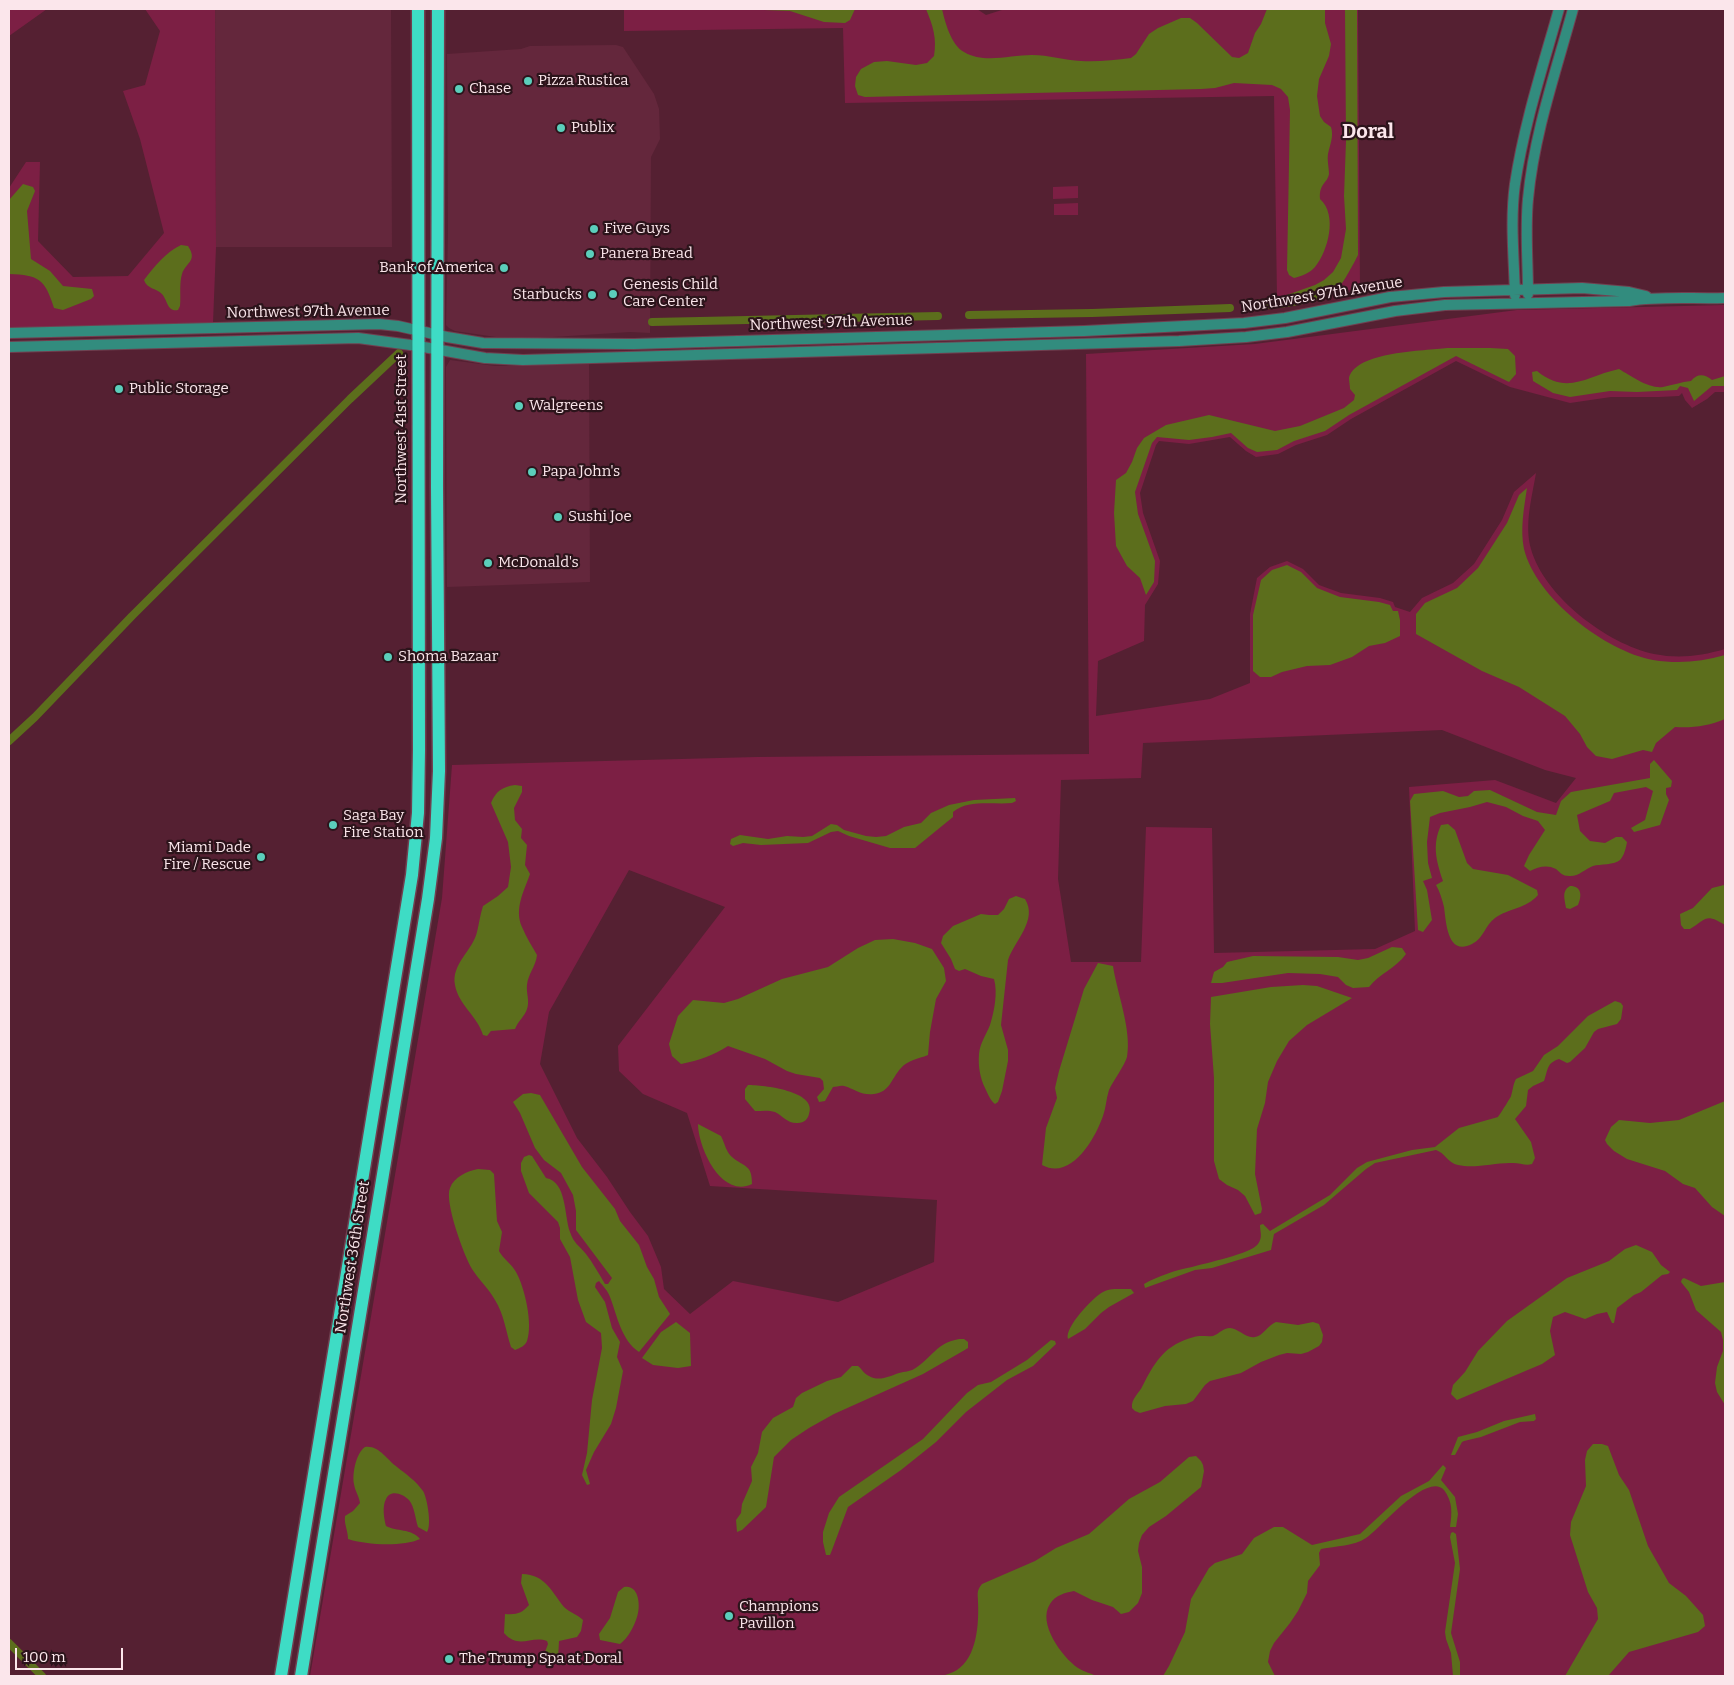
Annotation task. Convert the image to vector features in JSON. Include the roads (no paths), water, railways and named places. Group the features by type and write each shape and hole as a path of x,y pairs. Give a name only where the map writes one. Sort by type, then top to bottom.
{"main road":[{"name":"Northwest 41st Street","path":"415,849 419,750 418,9"},
{"path":"419,750 439,750 438,9"},
{"path":"418,546 438,547"},
{"path":"418,571 429,590 438,597"},
{"path":"418,614 429,600 438,597"},
{"path":"418,643 428,648 438,663"},
{"name":"Northwest 36th Street","path":"301,1676 428,899 436,843 439,750"},
{"name":"Northwest 36th Street","path":"281,1676 384,1051 415,849"},
{"path":"384,1051 403,1054"},
{"path":"369,1143 388,1147"},
{"path":"351,1252 370,1256"},
{"path":"334,1355 353,1359"},
{"path":"300,1563 319,1567"}],"street":[{"path":"1515,303 1512,226 1514,196 1522,144 1559,9"},
{"path":"1528,303 1528,197 1539,136 1573,9"},
{"path":"1514,196 1528,197"},
{"name":"Northwest 97th Avenue","path":"9,333 379,324 483,343 634,344 1175,328 1285,318 1390,297 1444,292 1514,289 1582,288 1629,292 1651,297 1684,299 1725,298"},
{"name":"Northwest 97th Avenue","path":"9,347 352,338 438,349 485,358 523,360 1179,341 1246,337 1287,332 1395,311 1437,306 1629,301 1651,297"}],"waterway":[{"path":"969,315 1230,308"},
{"path":"652,322 938,316"},
{"path":"9,741 350,399 399,353"},
{"path":"9,1643 42,1676"}],"place":[{"name":"Pizza Rustica","path":"528,81"},
{"name":"Chase","path":"459,89"},
{"name":"Publix","path":"561,128"},
{"name":"Five Guys","path":"594,229"},
{"name":"Panera Bread","path":"590,254"},
{"name":"Bank of America","path":"504,268"},
{"name":"Genesis Child Care Center","path":"613,294"},
{"name":"Starbucks","path":"592,295"},
{"name":"Public Storage","path":"119,389"},
{"name":"Walgreens","path":"519,406"},
{"name":"Papa John's","path":"532,472"},
{"name":"Sushi Joe","path":"558,517"},
{"name":"McDonald's","path":"488,563"},
{"name":"Shoma Bazaar","path":"388,657"},
{"name":"Saga Bay Fire Station","path":"333,825"},
{"name":"Miami Dade Fire / Rescue","path":"261,857"},
{"name":"Champions Pavillon","path":"729,1616"},
{"name":"The Trump Spa at Doral","path":"449,1659"}],"district":[{"name":"Doral","path":"1368,132"}]}
